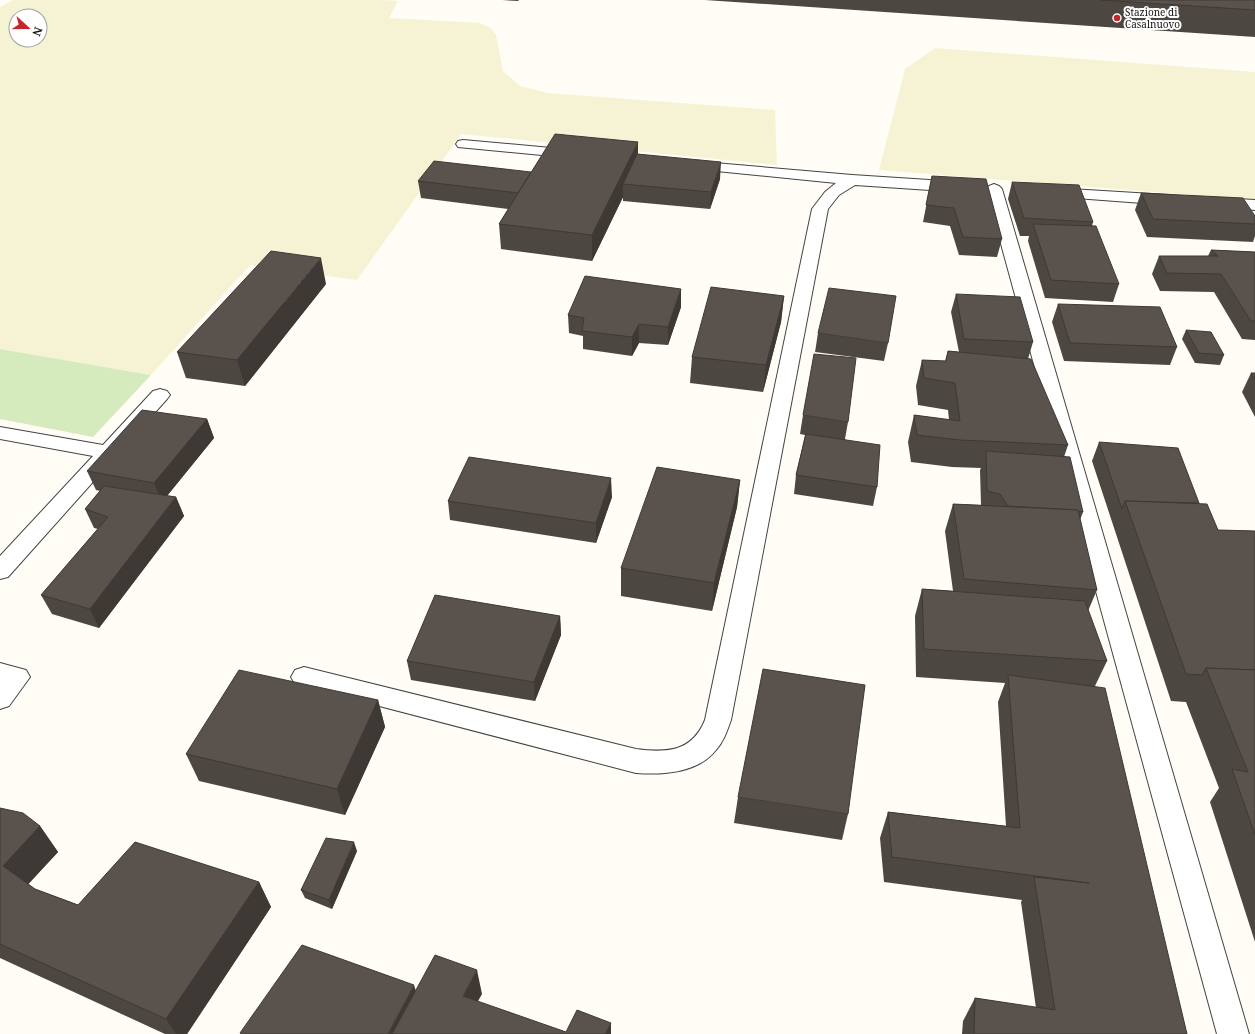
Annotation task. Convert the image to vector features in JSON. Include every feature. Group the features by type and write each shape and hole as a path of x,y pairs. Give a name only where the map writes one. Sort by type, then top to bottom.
{"street":[{"path":"463,144 590,156"},
{"path":"677,164 852,180 988,189 1233,1034"},
{"path":"304,677 636,761 654,763 672,762 689,756 703,746 713,734 718,720 820,209 832,192 852,180"},
{"path":"1041,192 1183,201"},
{"path":"1206,202 1238,204 1251,211"},
{"path":"0,571 160,395"},
{"path":"0,433 107,452"},
{"path":"0,673 18,677 0,699"}],"shaded area":[{"path":"13,0 398,1 389,18 480,23 491,28 496,35 503,71 520,86 548,93 775,110 777,165 461,134 357,280 250,265 151,375 0,349 0,7"},
{"path":"935,48 1255,72 1255,200 879,170 905,69"}],"green space":[{"path":"0,349 151,375 93,437 0,419"}],"building":[{"path":"1101,0 1255,0 1255,10"},
{"path":"555,134 638,142 592,235 499,224"},
{"path":"637,154 721,162 711,192 623,184"},
{"path":"434,161 531,172 518,193 418,181"},
{"path":"932,176 986,179 1002,239 963,237 954,208 926,205"},
{"path":"1012,182 1079,185 1093,222 1024,218"},
{"path":"1141,193 1243,198 1255,216 1255,224 1153,219"},
{"path":"1033,224 1096,226 1119,284 1051,280"},
{"path":"1211,250 1255,252 1255,321 1251,321 1221,274 1167,273 1159,256 1218,256"},
{"path":"271,251 321,258 237,360 177,352"},
{"path":"585,276 681,289 668,327 639,324 632,337 582,331 584,318 568,315"},
{"path":"711,287 784,296 766,365 692,357"},
{"path":"829,288 896,296 888,343 818,333"},
{"path":"956,294 1020,297 1033,342 964,339"},
{"path":"1058,304 1160,307 1177,347 1070,343"},
{"path":"1186,330 1211,332 1224,355 1199,353"},
{"path":"948,351 1031,359 1068,445 960,440 917,435 914,415 960,421 955,383 924,378 922,360 946,361"},
{"path":"814,354 856,358 848,422 803,415"},
{"path":"1251,373 1255,373 1255,380"},
{"path":"142,410 207,419 154,483 87,471"},
{"path":"806,434 880,445 877,487 796,475"},
{"path":"1099,442 1178,448 1199,503 1125,501 1122,509"},
{"path":"986,451 1070,457 1083,512 1078,510 1008,506 1000,494 987,491"},
{"path":"469,457 611,478 596,523 448,501"},
{"path":"657,467 740,480 714,583 621,568"},
{"path":"104,486 176,497 90,609 41,595 108,517 85,509"},
{"path":"1125,501 1207,504 1218,530 1255,531 1255,670 1206,668 1202,675 1186,674"},
{"path":"953,504 1078,510 1097,590 964,579"},
{"path":"922,589 1085,601 1107,661 924,649"},
{"path":"435,595 560,616 534,682 407,661"},
{"path":"1206,668 1255,670 1255,835 1232,769 1248,772"},
{"path":"763,669 865,685 848,814 738,797"},
{"path":"239,670 378,700 337,789 186,754"},
{"path":"1008,675 1105,688 1187,1034 974,1034 975,998 1055,1010 1034,877 1089,883 892,857 888,812 1020,828"},
{"path":"0,808 23,813 40,826 3,866 35,889 78,905 135,842 259,882 166,1019 0,944"},
{"path":"326,838 354,842 329,900 301,890"},
{"path":"302,945 414,985 388,1034 240,1033"},
{"path":"435,955 477,970 463,996 566,1032 577,1010 611,1023 605,1034 392,1034"}],"place":[{"name":"Stazione di Casalnuovo","path":"1117,18"}]}
